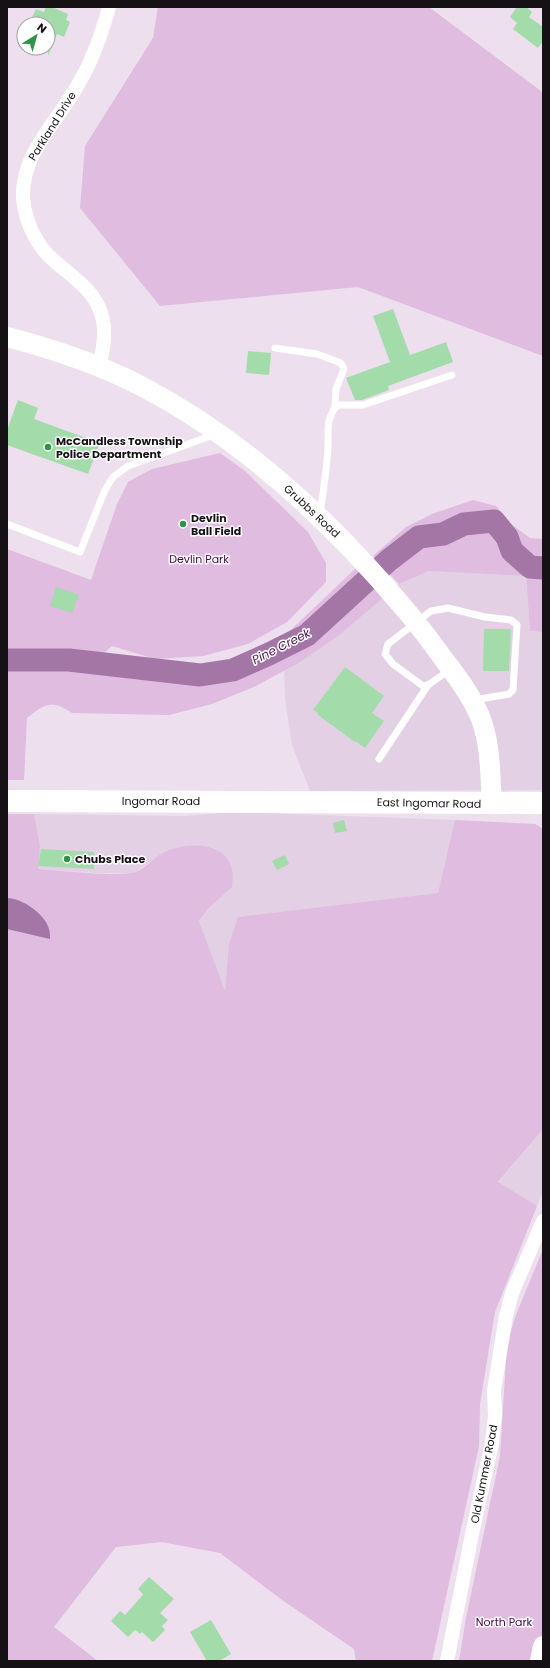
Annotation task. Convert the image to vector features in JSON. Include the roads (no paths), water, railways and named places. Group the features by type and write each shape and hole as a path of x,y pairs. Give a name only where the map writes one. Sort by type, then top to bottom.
{"main road":[{"name":"Ingomar Road","path":"7,801 314,802"},
{"name":"East Ingomar Road","path":"314,802 492,804 543,803"}],"street":[{"name":"Parkland Drive","path":"99,367 104,338 104,328 100,309 89,291 51,257 38,242 26,214 24,183 30,160 86,71 96,47 109,7"},
{"name":"Grubbs Road","path":"7,337 99,367 163,398 218,434 262,466 320,517 366,564 417,623 472,700 486,735 492,804"},
{"name":"Old Kummer Road","path":"447,1661 492,1443 495,1415 494,1390 506,1316 512,1293 543,1221"},
{"path":"540,1661 543,1646"}],"lane":[{"path":"275,348 317,354 341,362 344,369 336,389 334,407 327,428 328,446 320,517"},
{"path":"334,407 339,405 363,405 452,375"},
{"path":"7,524 80,552 105,490 113,477 128,466 218,434"},
{"path":"428,685 420,685 393,664 385,654 388,644 431,611 448,608 485,617 511,620 517,625 513,690 509,694 472,700"},
{"path":"379,759 428,685 451,669"}],"waterway":[{"name":"Pine Creek","path":"7,660 69,660 200,675 233,670 307,635 389,560 419,537 443,534 464,524 494,521 507,537 512,551 530,567 543,568"}],"place":[{"name":"McCandless Township Police Department","path":"48,447"},
{"name":"Devlin Ball Field","path":"183,524"},
{"name":"Chubs Place","path":"67,859"}],"park label":[{"name":"Devlin Park","path":"199,559"},
{"name":"North Park","path":"504,1622"}]}
